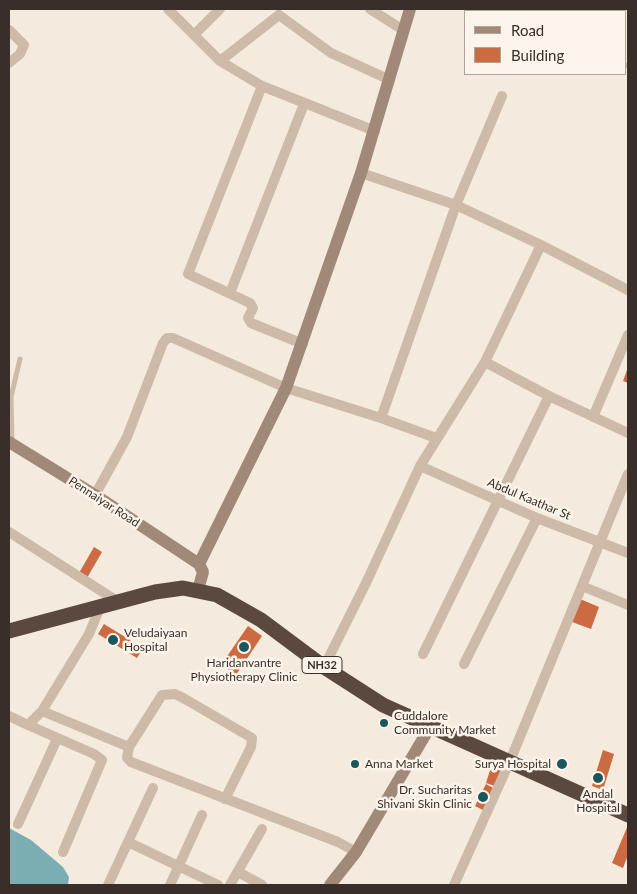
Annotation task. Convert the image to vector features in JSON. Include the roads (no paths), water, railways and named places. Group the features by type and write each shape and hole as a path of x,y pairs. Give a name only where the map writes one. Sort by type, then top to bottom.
{"highway":[{"name":"NH32","path":"9,631 101,605 164,590 182,588 217,595 261,620 324,667 383,705 627,810"}],"street":[{"path":"168,9 220,61 262,86 375,131"},
{"path":"194,35 220,9"},
{"path":"370,9 403,30"},
{"path":"198,590 201,568 286,388 303,344 375,131 410,9"},
{"path":"220,61 282,12 331,53 390,80"},
{"path":"9,30 24,45 23,49 9,63"},
{"path":"262,86 188,274 250,304 253,308 248,318 251,323 303,344"},
{"path":"381,418 456,205 502,96"},
{"path":"230,293 304,104"},
{"path":"361,173 456,205 541,245 628,290"},
{"path":"324,667 366,583 420,466 485,362 541,245"},
{"path":"593,417 628,336"},
{"path":"95,495 126,437 163,342 168,338 173,338 286,388 381,418 436,438"},
{"path":"485,362 549,396 628,433"},
{"path":"423,654 500,500 549,396"},
{"name":"Pennaiyar Road","path":"10,443 95,495 201,568"},
{"name":"Abdul Kaathar St","path":"420,466 537,518 628,553"},
{"path":"454,885 510,761 628,474"},
{"path":"464,664 537,518"},
{"path":"9,532 117,601"},
{"path":"201,568 217,595"},
{"path":"582,586 628,605"},
{"path":"28,725 42,711 89,634 101,605"},
{"path":"226,799 251,747 252,738 175,694 162,695 129,748 128,758 131,762 226,799 338,842 356,852"},
{"path":"42,711 129,748"},
{"path":"9,716 98,756 102,760 62,852"},
{"path":"330,885 356,852 430,726"},
{"path":"18,824 57,739"},
{"path":"108,885 153,788"},
{"path":"170,885 202,815"},
{"path":"230,885 262,829"},
{"path":"128,842 218,885"},
{"path":"238,872 262,885"}],"lane":[{"path":"10,443 11,398 20,359"}],"water":[{"path":"9,828 31,840 63,867 69,877 68,885 9,885"}],"place":[{"name":"Veludaiyaan Hospital","path":"113,640"},
{"name":"Haridanvantre Physiotherapy Clinic","path":"244,647"},
{"name":"Cuddalore Community Market","path":"384,723"},
{"name":"Anna Market","path":"355,764"},
{"name":"Surya Hospital","path":"562,764"},
{"name":"Andal Hospital","path":"598,778"},
{"name":"Dr. Sucharitas Shivani Skin Clinic","path":"483,797"}]}
